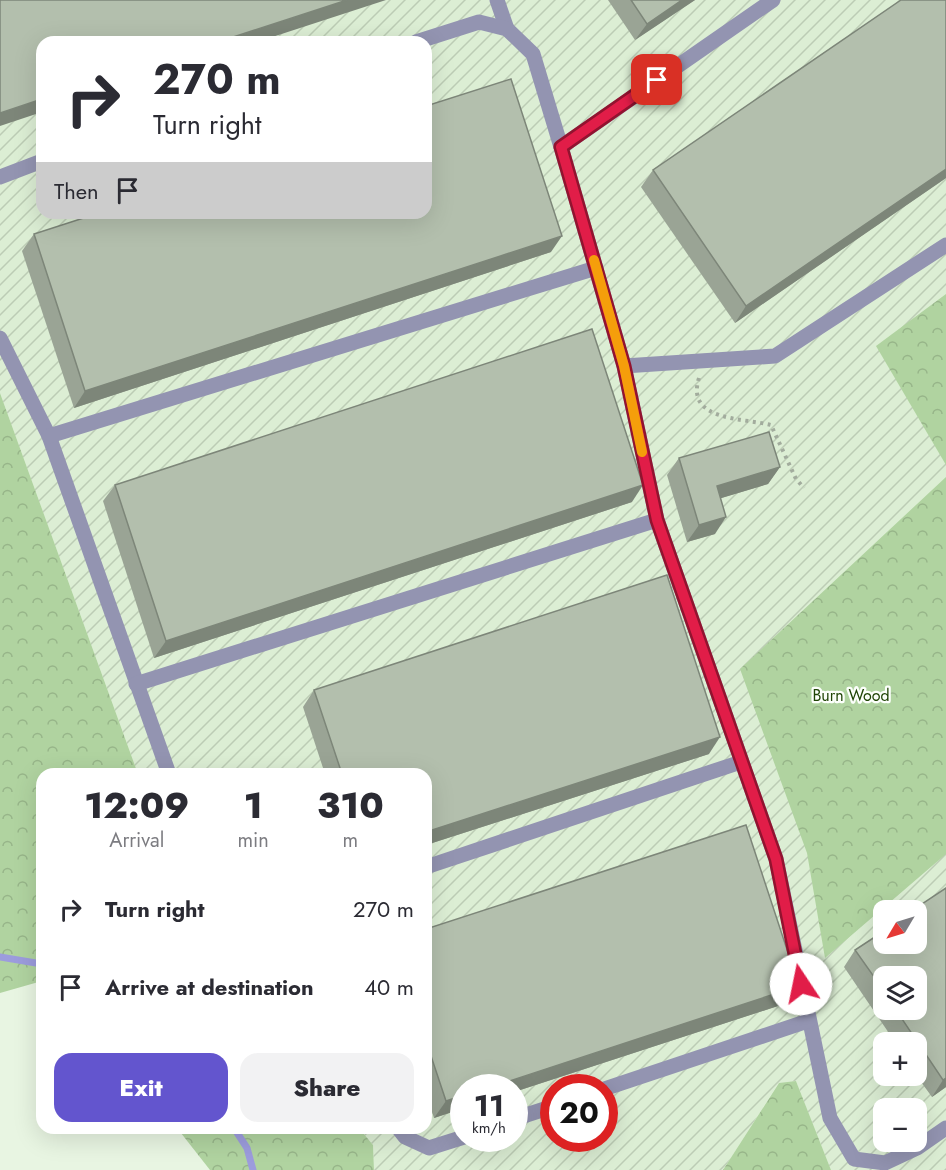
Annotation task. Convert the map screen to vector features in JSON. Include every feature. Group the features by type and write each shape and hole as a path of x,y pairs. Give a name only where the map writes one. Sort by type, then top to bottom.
{"lane":[{"path":"497,0 507,30"},
{"path":"561,147 773,0"},
{"path":"432,37 479,22 507,30 533,54 624,366 657,520 776,859 830,1118 856,1164 885,1163 917,1148 946,1128"},
{"path":"0,177 36,163"},
{"path":"624,366 775,356 946,245"},
{"path":"49,436 596,268"},
{"path":"0,338 49,436 167,768"},
{"path":"136,684 657,520"},
{"path":"432,865 741,762"},
{"path":"618,1084 808,1021"},
{"path":"403,1134 429,1148 450,1141"}],"path":[{"path":"705,361 697,386 697,398 703,408 714,415 771,425 796,478 804,488"}],"shaded area":[{"path":"0,0 946,0 946,1170 831,1170 796,1081 778,1084 723,1170 374,1170 373,1145 364,1134 432,1134 432,768 136,768 0,393"}],"green space":[{"path":"946,294 946,465 876,346"},
{"path":"0,393 136,768 36,768 36,983 0,993"},
{"name":"Burn Wood","path":"946,477 946,854 892,900 873,900 873,917 825,958 807,853 740,669"},
{"path":"796,1081 831,1170 723,1170 779,1083"},
{"path":"182,1134 364,1134 373,1145 374,1170 210,1170"}],"building":[{"path":"0,0 347,0 236,36 36,36 36,101 0,113"},
{"path":"631,0 682,0 647,24"},
{"path":"901,0 946,0 946,169 746,306 653,170"},
{"path":"511,79 562,236 85,391 34,234 80,219 432,219 432,104"},
{"path":"592,329 643,485 166,641 115,485"},
{"path":"769,432 780,467 717,486 726,517 699,525 679,458"},
{"path":"667,575 720,737 432,830 432,768 340,768 314,690"},
{"path":"746,825 799,986 528,1075 450,1074 450,1100 446,1101 432,1059 432,927"},
{"path":"946,888 946,1078 943,1080 927,1056 927,1032 911,1032 903,1020 927,1020 927,966 873,966 873,975 855,950 873,938 873,954 927,954 927,901"}],"waterway":[{"path":"0,957 36,963"},
{"path":"238,1134 247,1148 253,1170"}],"slow traffic":[{"path":"594,260 624,366 642,452"}],"route":[{"path":"657,80 561,147 624,366 657,520 776,859 801,984"}]}
